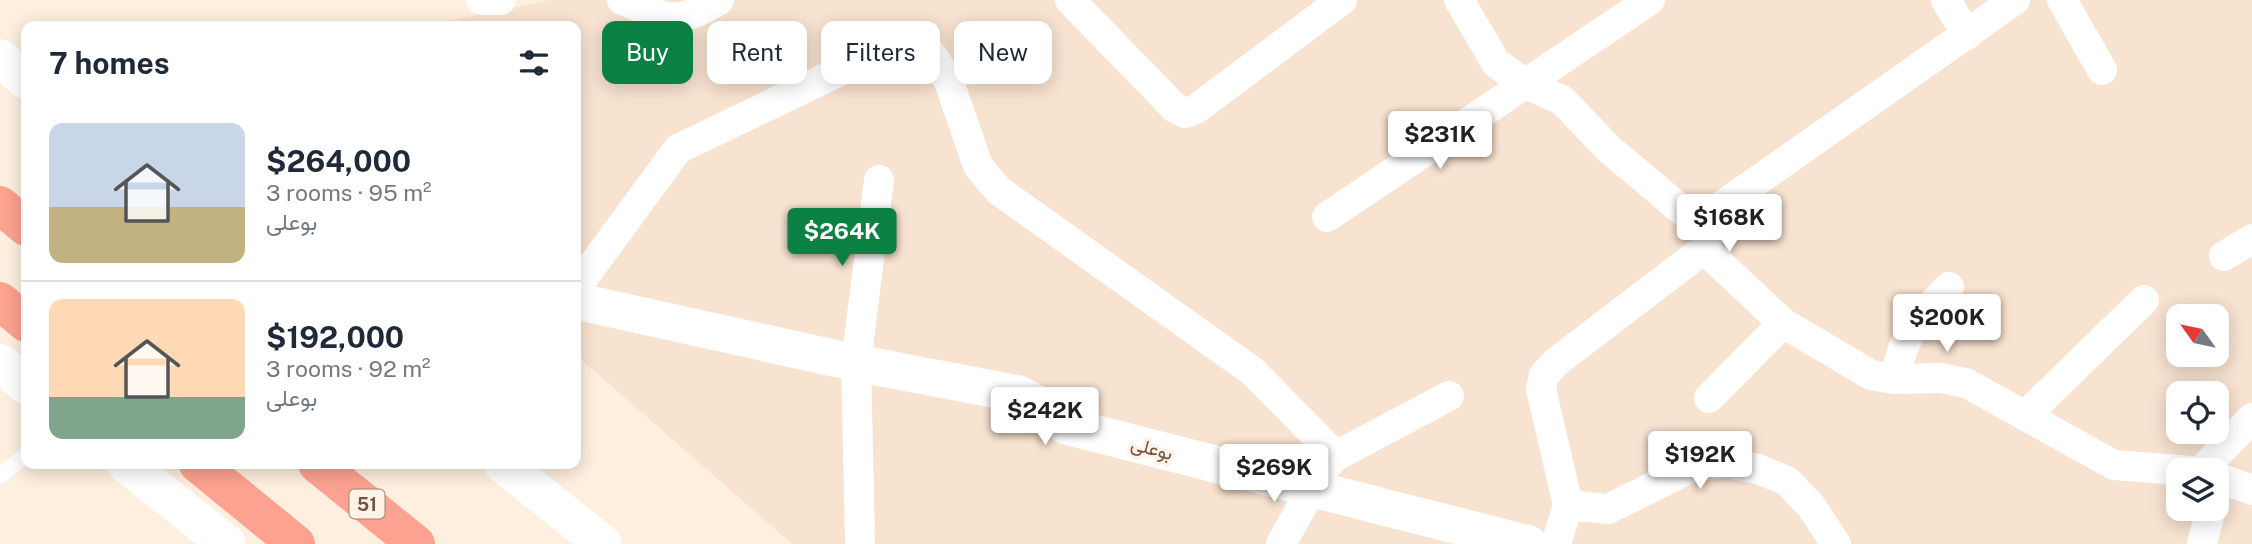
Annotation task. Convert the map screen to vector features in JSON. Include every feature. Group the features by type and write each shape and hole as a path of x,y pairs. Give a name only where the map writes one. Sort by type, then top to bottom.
{"highway":[{"path":"0,205 21,223"},
{"path":"0,302 21,319"},
{"path":"204,469 296,544"},
{"name":"51","path":"323,469 416,544"}],"main road":[{"path":"0,58 21,76"},
{"path":"0,363 21,380"},
{"path":"132,469 227,544"},
{"path":"509,469 603,544"}],"street":[{"path":"481,0 501,0"},
{"path":"622,0 670,19 696,14 719,0"},
{"path":"1070,0 1175,108 1185,113 1196,109 1342,0"},
{"path":"1459,0 1496,64 1524,83 1562,100 1609,149 1701,236 1783,323 1871,376 1894,379 1940,378 1966,383 2027,414 2114,465 2166,471"},
{"path":"1327,217 1650,0"},
{"path":"1946,0 1967,35"},
{"path":"1556,544 1568,505 1541,389 1544,375 1701,236 2015,0"},
{"path":"2062,0 2102,70"},
{"path":"581,281 678,149 896,44 928,50 948,79 978,166 998,190 1252,371 1336,456"},
{"path":"860,540 856,363 879,180"},
{"path":"2224,256 2252,239"},
{"path":"1894,379 1901,353 1916,320 1949,287"},
{"path":"2027,414 2144,300"},
{"name":"بوعلی","path":"581,301 856,363 1019,394 1038,404 1066,426 1529,544"},
{"path":"1709,398 1783,323"},
{"path":"1281,544 1322,470 1336,456 1448,396"},
{"path":"2222,458 2252,418"},
{"path":"1568,505 1608,509 1695,466 1727,463 1758,469 1787,481 1811,506 1836,544"},
{"path":"2229,483 2252,490"},
{"path":"2202,544 2208,521"}],"lane":[{"path":"0,476 21,459"}],"shaded area":[{"path":"551,0 2252,0 2252,544 792,544 581,359 581,21 448,21"}]}
